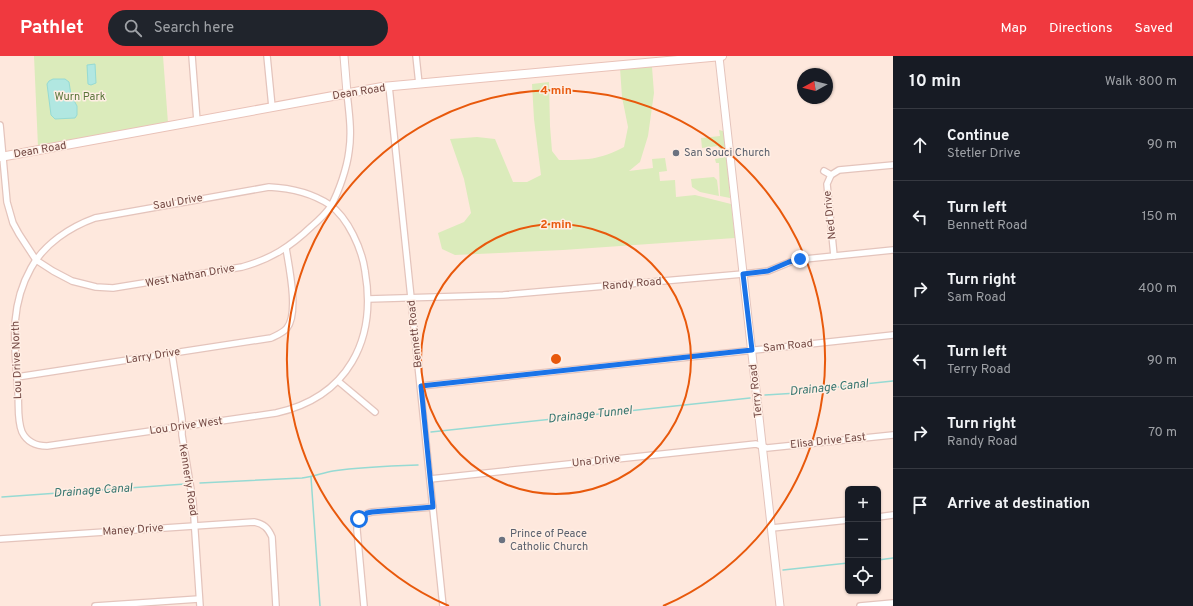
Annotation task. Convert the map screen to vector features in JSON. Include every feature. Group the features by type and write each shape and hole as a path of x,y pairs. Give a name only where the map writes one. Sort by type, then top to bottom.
{"main road":[{"name":"Dean Road","path":"2,157 389,86 635,61 721,56"}],"street":[{"path":"192,56 197,121"},
{"path":"267,56 272,107"},
{"path":"344,56 347,93"},
{"path":"416,56 419,84"},
{"name":"Terry Road","path":"721,56 743,274 780,606"},
{"name":"Bennett Road","path":"389,86 443,606"},
{"name":"West Nathan Drive","path":"36,260 72,281 96,287 113,288 242,267 261,261 286,248 318,221 331,206 342,180 349,151 350,123 347,93"},
{"path":"0,125 6,192 10,212 19,234 36,260"},
{"path":"824,171 831,175 839,170 893,165"},
{"name":"Ned Drive","path":"831,175 827,184 834,256"},
{"name":"Saul Drive","path":"36,260 51,244 62,236 94,218 206,197 259,188 281,187 303,193 321,200 331,206"},
{"name":"Lou Drive West","path":"27,439 39,446 47,446 182,427 291,410 320,396 338,381 348,368 360,347 367,319 368,299 362,254 350,231 331,206"},
{"name":"Larry Drive","path":"17,377 172,354 271,338 278,335 287,328 292,317 293,308 286,248"},
{"name":"Randy Road","path":"368,299 503,295 743,274 768,271 794,260 893,250"},
{"name":"Lou Drive North","path":"27,439 22,432 20,425 14,334 15,315 22,288 36,260"},
{"name":"Sam Road","path":"421,386 893,335"},
{"name":"Kennerly Road","path":"172,354 182,419 182,435 193,502 200,606"},
{"path":"338,381 375,412"},
{"name":"Elisa Drive East","path":"762,446 767,448 893,435"},
{"name":"Una Drive","path":"430,479 756,444 762,446"},
{"path":"364,606 357,530 359,519 367,513 372,512 433,507"},
{"path":"881,517 893,515"},
{"path":"772,528 845,520"},
{"name":"Maney Drive","path":"0,539 254,522 265,526 272,536 276,606"},
{"path":"95,606 199,599"},
{"path":"860,606 893,603"}],"green space":[{"name":"Wurn Park","path":"34,56 163,56 168,123 38,147"},
{"path":"652,67 654,93 648,136 640,162 629,171 653,168 652,159 665,158 667,171 659,172 660,181 675,180 676,197 695,195 731,204 735,238 563,250 455,255 442,249 438,233 464,222 471,213 464,179 450,139 477,137 495,139 513,182 527,182 541,175 534,119 532,84 549,82 552,151 559,160 585,159 607,155 624,147 628,127 622,97 620,68"},
{"path":"719,130 723,131 725,135 726,150 720,151 718,146 702,148 701,138 720,136"},
{"path":"725,157 727,160 730,198 720,196 719,163 716,163 715,159"},
{"path":"714,177 717,180 719,196 700,192 692,187 691,179"}],"water":[{"path":"95,64 96,83 91,85 88,84 87,65"},
{"path":"53,79 65,79 69,82 71,95 77,106 77,115 75,118 55,119 51,115 47,84"}],"waterway":[{"name":"Drainage Canal","path":"765,395 798,393 893,381"},
{"name":"Drainage Tunnel","path":"431,432 750,398"},
{"name":"Drainage Canal","path":"200,483 302,478 333,471 418,465"},
{"name":"Drainage Canal","path":"311,477 320,606"},
{"name":"Drainage Canal","path":"2,497 185,484"},
{"path":"881,560 893,558"},
{"path":"783,570 845,563"}],"place":[{"name":"San Souci Church","path":"676,153"},
{"name":"Prince of Peace Catholic Church","path":"502,540"}],"route":[{"path":"359,519 363,515 372,512 433,507 421,386 752,350 743,274 768,271 800,259"}]}
